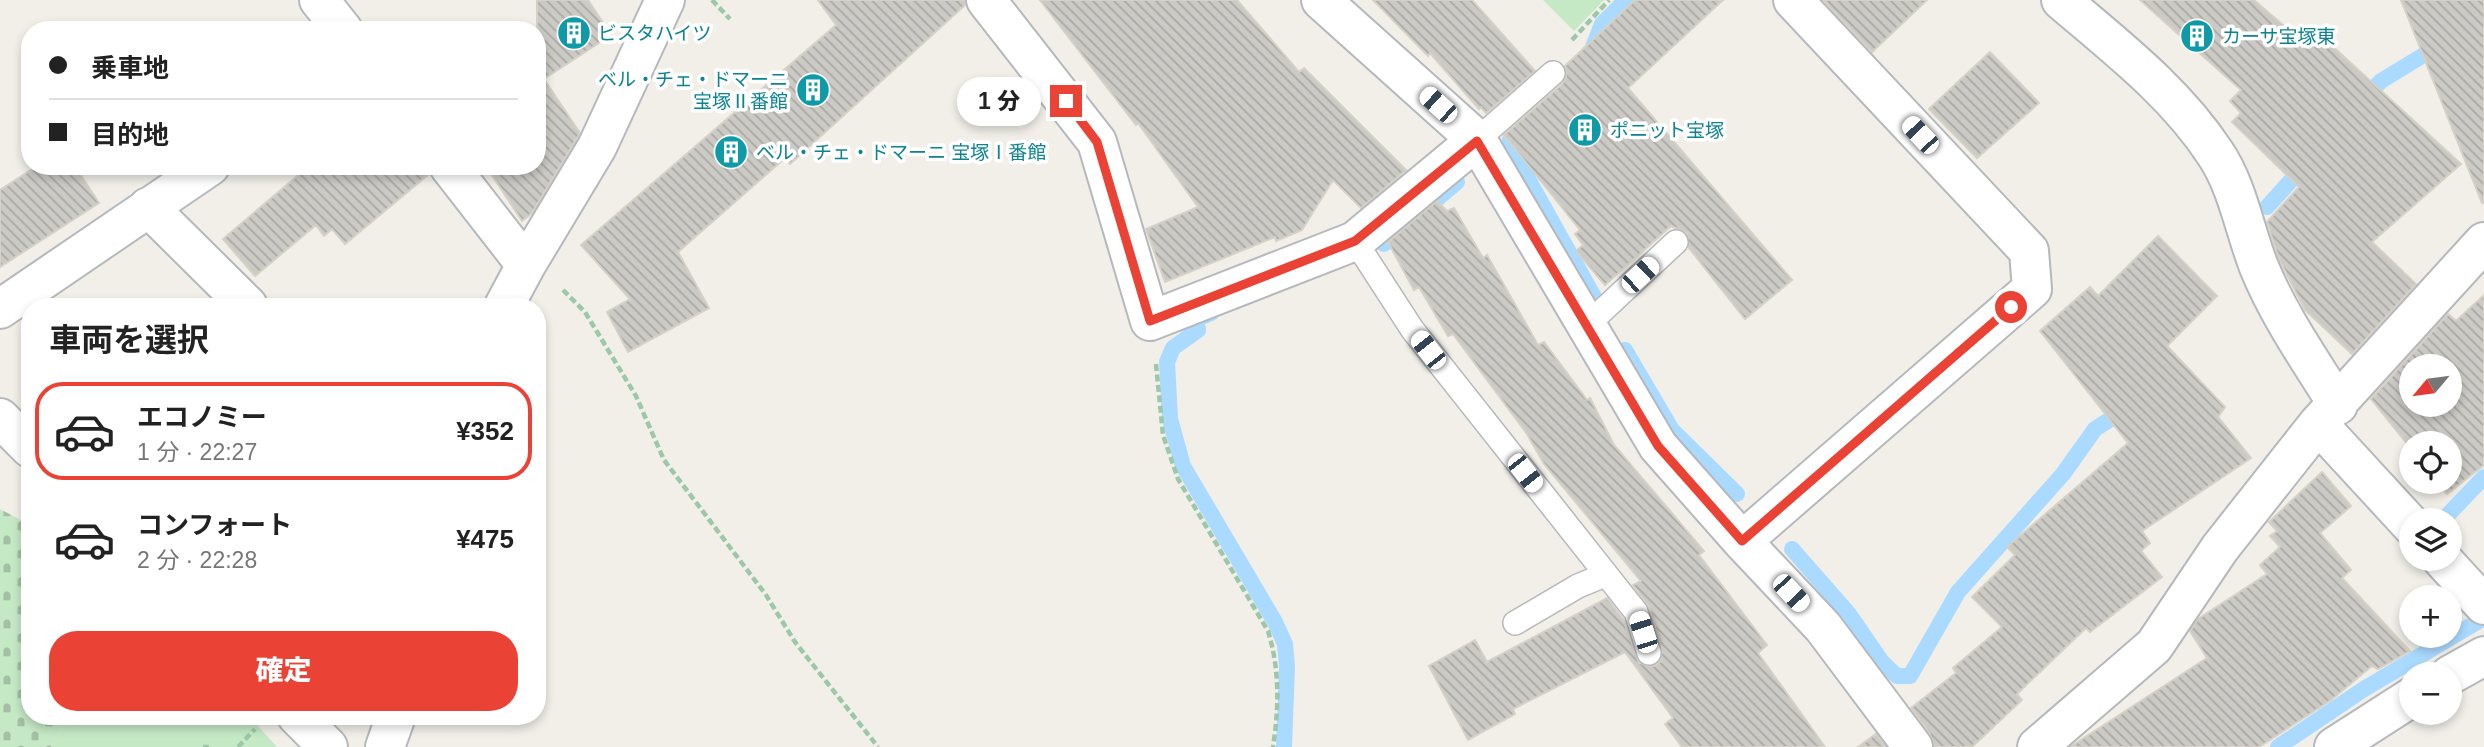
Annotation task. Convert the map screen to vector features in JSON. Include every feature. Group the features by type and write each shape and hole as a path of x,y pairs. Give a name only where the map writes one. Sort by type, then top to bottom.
{"street":[{"path":"319,0 336,21"},
{"path":"508,298 597,147 665,0"},
{"path":"986,0 1097,142 1150,321 1355,241 1477,141"},
{"path":"1321,0 1477,141 1658,446 1823,627 1913,747"},
{"path":"1742,541 2032,289 2029,251 1793,0"},
{"path":"2062,0 2154,80 2191,119 2217,156 2242,211 2259,267 2289,326 2328,415 2399,509"},
{"path":"0,309 196,175"},
{"path":"456,175 527,262"},
{"path":"148,207 240,298"},
{"path":"2037,747 2154,646 2220,548 2328,415 2484,242"},
{"path":"0,418 21,439"},
{"path":"2453,571 2484,605"},
{"path":"2462,668 2484,656"},
{"path":"2334,747 2399,705"},
{"path":"306,725 328,747"},
{"path":"386,747 393,725"}],"lane":[{"path":"1477,141 1553,73"},
{"path":"1355,241 1412,329 1636,612 1649,653"},
{"path":"1586,326 1676,242"},
{"path":"1514,623 1578,586 1605,575"}],"path":[{"path":"712,0 730,19"},
{"path":"1553,73 1577,31 1609,0"},
{"path":"527,262 585,312 636,396 664,460 766,595 795,642 878,747"},
{"path":"1150,321 1163,435 1178,479 1268,631 1275,654 1278,682 1273,747"},
{"path":"203,747 209,747"}],"green space":[{"path":"1543,0 1604,0 1574,31"},
{"path":"0,509 21,520 21,725 64,725 51,747 0,747"},
{"path":"64,725 257,725 277,747 51,747"}],"building":[{"path":"537,0 588,0 611,35 546,78 546,21 537,21"},
{"path":"818,0 965,0 965,5 790,164 785,158 678,252 709,308 628,352 607,312 630,299 581,245 836,25"},
{"path":"1040,0 1237,0 1299,72 1304,68 1406,170 1361,208 1333,180 1302,230 1276,241 1275,237 1165,282 1146,229 1198,207 1138,123 1136,125"},
{"path":"1373,0 1472,0 1535,71 1486,113 1481,107 1479,109 1430,53 1428,56"},
{"path":"1635,0 1723,0 1628,88 1792,280 1745,319 1689,248 1687,233 1671,226 1605,285 1576,251 1583,245 1575,234 1580,230 1504,135 1562,84 1566,77 1565,66"},
{"path":"1823,0 1927,0 1872,52"},
{"path":"2140,0 2254,0 2306,45 2318,33 2461,164 2372,242 2416,284 2352,354 2305,310 2279,259 2267,222 2299,187 2232,122 2241,113 2230,101 2241,90"},
{"path":"2401,0 2484,0 2482,203"},
{"path":"1990,52 2039,103 1977,158 1929,109"},
{"path":"546,82 580,133 532,213 522,221 492,175 546,175"},
{"path":"23,175 81,175 99,203 0,267 0,190"},
{"path":"298,175 428,175 345,244 332,229 324,236 316,225 255,276 223,239"},
{"path":"1437,201 1447,211 1454,208 1483,258 1487,255 1538,345 1544,342 1587,400 1590,398 1614,445 1704,551 1699,555 1767,645 1758,653 1825,747 1682,747 1665,724 1673,718 1625,652 1513,709 1515,714 1468,740 1429,666 1475,640 1487,662 1607,598 1623,619 1639,663 1654,666 1660,662 1662,649 1649,607 1633,585 1641,581 1544,464 1527,434 1453,334 1448,336 1419,287 1414,290 1388,242"},
{"path":"2158,236 2217,296 2167,346 2225,407 2218,417 2251,458 2142,531 2150,543 2141,551 2162,577 2090,632 2086,628 2017,694 2022,700 1972,747 1934,747 1930,734 1911,708 1956,673 1953,668 2002,627 1972,597 2015,555 2007,547 2128,443 2040,331 2090,287 2098,296"},
{"path":"2484,295 2484,465 2462,482 2462,431 2399,431 2399,434 2371,399 2399,368 2399,417 2462,417 2462,354 2412,354 2448,314 2456,321"},
{"path":"2322,472 2351,506 2320,533 2351,570 2342,578 2399,639 2399,648 2407,648 2410,651 2378,669 2372,666 2331,700 2259,747 2070,747 2207,658 2190,631 2198,619 2267,574 2260,565 2280,547 2270,536 2277,531 2269,522"},
{"path":"1876,734 1886,747 1858,747"}],"waterway":[{"path":"1590,55 1602,24 1626,0"},
{"path":"2362,101 2381,81 2440,45"},
{"path":"1521,130 1510,140 1513,152 1594,297"},
{"path":"2267,207 2305,165"},
{"path":"1384,244 1457,182"},
{"path":"1211,313 1196,319 1198,330 1173,348 1167,362 1170,419 1183,466 1275,622 1285,644 1287,667 1284,747"},
{"path":"1625,350 1672,430 1737,494"},
{"path":"1792,549 1849,614 1882,662 1897,676 1910,676 1958,592 2063,474 2095,429 2126,409"},
{"path":"2454,508 2484,477"},
{"path":"2278,747 2364,689 2484,618"}],"place":[{"name":"ビスタハイツ","path":"574,33"},
{"name":"カーサ宝塚東","path":"2197,36"},
{"name":"ベル・チェ・ドマーニ 宝塚Ⅱ番館","path":"813,90"},
{"name":"ポニット宝塚","path":"1585,130"},
{"name":"ベル・チェ・ドマーニ 宝塚Ⅰ番館","path":"731,152"}],"route":[{"path":"1066,101 1097,142 1150,321 1355,241 1477,141 1658,446 1742,541 2011,307"}]}
